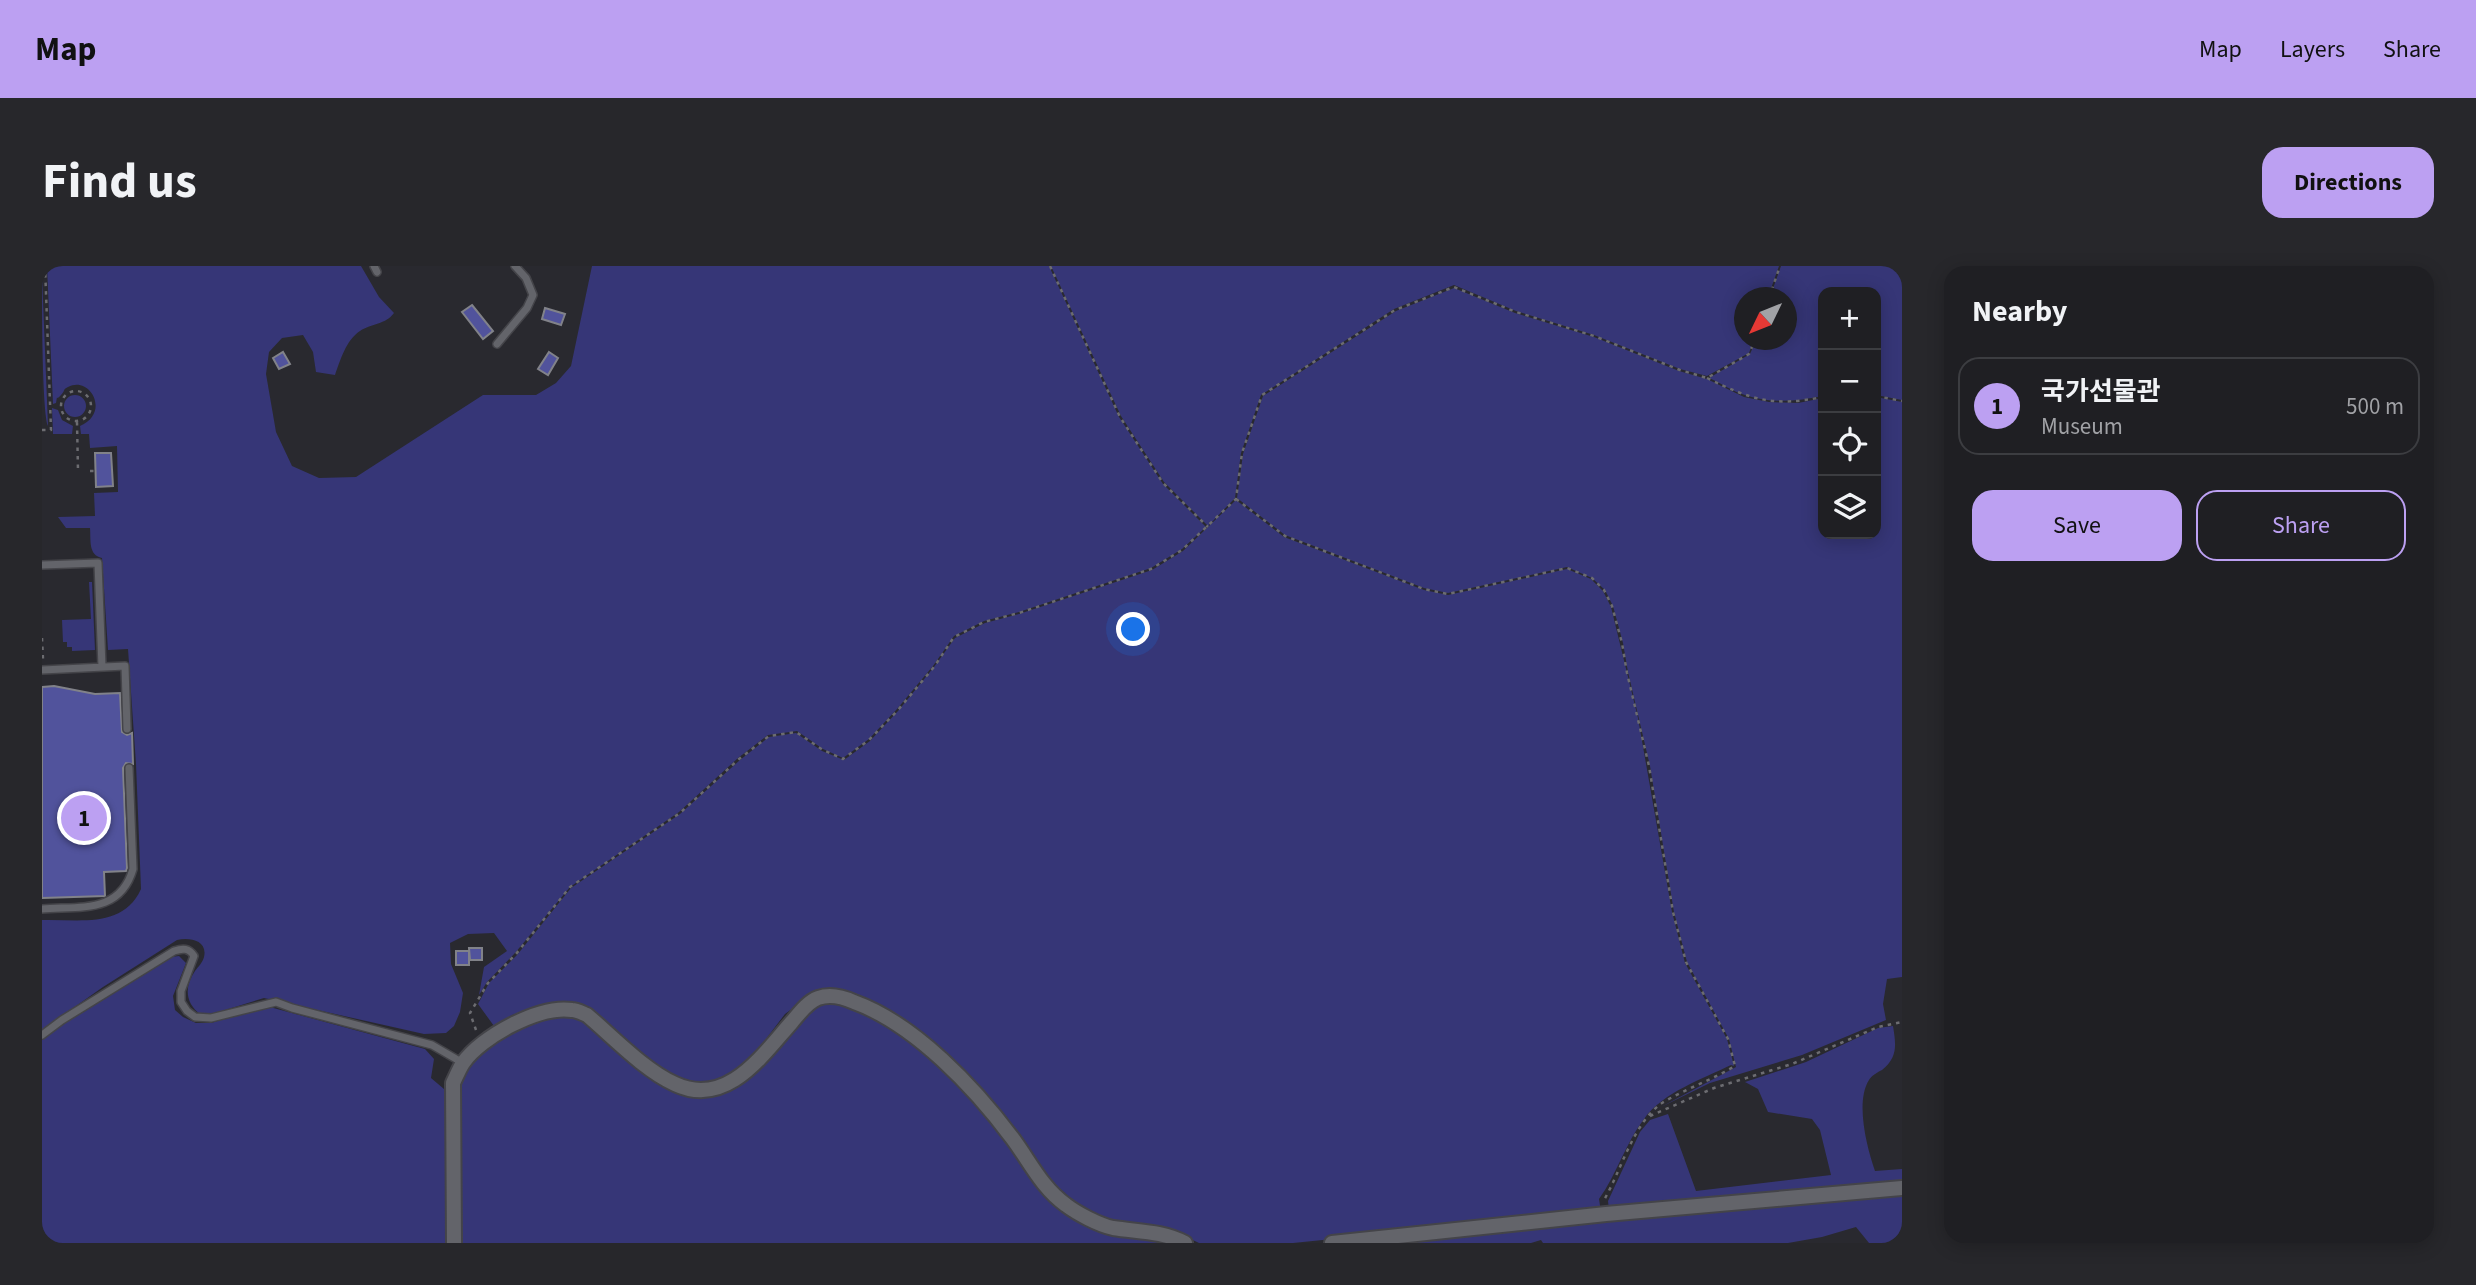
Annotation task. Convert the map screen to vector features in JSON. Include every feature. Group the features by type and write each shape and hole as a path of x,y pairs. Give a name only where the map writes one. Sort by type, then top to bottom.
{"street":[{"path":"454,1243 453,1083 463,1063 501,1031 553,1010 572,1010 587,1015 660,1076 676,1085 708,1090 724,1087 754,1065 803,1009 816,999 831,996 854,1001 887,1017 977,1094 1048,1189 1066,1206 1110,1227 1168,1235 1185,1243"},
{"path":"1332,1243 1606,1214 1902,1188"}],"lane":[{"path":"497,344 527,308 533,295 526,278 515,266"},
{"path":"42,565 98,563 102,667"},
{"path":"43,670 125,666 127,729"},
{"path":"42,909 103,905 122,892 129,883 133,869 129,768"},
{"path":"42,1035 163,957 183,948 191,951 194,956 181,991 181,1002 195,1017 211,1018 276,1002 432,1045 463,1063"}],"path":[{"path":"42,430 51,430 45,266"},
{"path":"1050,266 1120,417 1163,483 1208,527"},
{"path":"1773,287 1780,266"},
{"path":"482,1045 470,1013 488,983 516,954 570,887 680,813 739,759 769,736 796,732 823,750 843,759 869,740 898,710 934,667 954,637 984,622 1032,609 1151,569 1182,550 1236,499 1242,453 1262,396 1395,310 1454,286 1516,312 1594,336 1707,378 1744,396 1797,402 1818,398"},
{"path":"1707,378 1749,354 1751,350"},
{"path":"72,391 88,397 91,408 85,418 76,421 64,415 61,405 63,398 72,391"},
{"path":"1881,397 1902,401"},
{"path":"50,406 61,405"},
{"path":"76,421 79,471"},
{"path":"1236,499 1284,536 1424,589 1448,594 1567,568 1592,578 1604,590 1612,606 1622,643 1649,766 1673,912 1686,962 1728,1039 1735,1066 1660,1105 1647,1118 1637,1131 1604,1201 1606,1214"},
{"path":"42,638 43,670"},
{"path":"1647,1118 1714,1088 1793,1064 1878,1027 1902,1023"}],"shaded area":[{"path":"47,266 361,266 379,297 394,313 387,320 355,335 344,351 335,375 316,372 313,352 303,335 282,338 269,352 266,374 276,432 292,466 319,478 356,477 483,395 536,395 556,383 571,366 592,266 1049,266 1119,417 1163,484 1206,527 1182,549 1151,568 984,621 954,636 897,709 869,739 843,758 823,749 797,731 768,735 738,758 679,812 570,887 487,982 479,995 484,967 507,951 494,933 468,934 450,943 451,964 463,993 460,1012 454,1026 446,1033 424,1034 264,998 201,1015 189,1000 188,989 191,977 203,959 204,951 200,943 187,939 177,940 42,1030 42,920 85,920 112,916 133,902 141,889 128,649 108,650 102,558 92,550 90,528 66,528 58,517 95,516 94,493 118,492 117,446 90,448 89,434 81,434 80,426 89,420 96,405 94,397 84,386 66,388 53,404"},
{"path":"1051,266 1779,266 1772,287 1734,287 1734,350 1750,350 1707,376 1680,369 1594,335 1516,311 1454,285 1394,309 1261,395 1241,453 1235,498 1208,526 1164,482 1121,416"},
{"path":"1781,266 1902,266 1902,400 1881,396 1881,287 1818,287 1818,397 1764,400 1740,394 1709,378 1750,354 1752,350 1797,350 1797,287 1774,287"},
{"path":"42,276 48,426 43,379"},
{"path":"1454,288 1515,313 1594,337 1679,371 1707,379 1744,397 1769,402 1798,403 1818,399 1818,539 1881,539 1881,398 1902,402 1902,977 1887,979 1883,1004 1886,1020 1802,1055 1710,1083 1661,1107 1736,1067 1729,1039 1687,962 1674,912 1650,766 1623,643 1613,606 1605,590 1592,578 1567,567 1448,593 1424,588 1285,535 1237,498 1243,454 1263,396 1396,311"},
{"path":"75,395 83,398 86,406 83,414 75,417 67,414 64,406 67,398"},
{"path":"52,408 58,410 62,420 73,426 72,434 53,434"},
{"path":"1236,500 1284,537 1424,590 1448,595 1567,569 1591,579 1603,591 1611,607 1638,718 1672,912 1685,963 1727,1039 1734,1066 1684,1087 1652,1110 1637,1129 1599,1199 1601,1212 1293,1243 1199,1243 1170,1229 1110,1222 1084,1210 1050,1180 1020,1134 942,1050 894,1013 859,995 831,988 815,992 785,1014 737,1073 705,1083 681,1081 662,1069 590,1010 574,1003 552,1004 512,1015 494,1026 478,1004 489,983 517,955 571,888 680,814 769,737 796,733 822,751 844,760 870,741 898,711 955,638 985,623 1152,570 1183,551"},
{"path":"89,582 92,582 95,650 72,651 72,647 67,647 67,642 63,642 62,620 91,619"},
{"path":"179,956 186,963 173,996 175,1010 196,1023 211,1023 266,1006 425,1049 434,1059 431,1078 444,1089 449,1106 452,1243 42,1243 42,1040 171,957"},
{"path":"835,1001 884,1022 935,1060 980,1106 1059,1208 1071,1217 1111,1234 1169,1243 458,1243 459,1080 471,1062 504,1034 556,1013 575,1015 589,1021 687,1095 705,1095 721,1093 748,1079 807,1012 821,1003"},
{"path":"1893,1026 1893,1055 1887,1065 1869,1080 1865,1089 1863,1112 1866,1138 1875,1171 1902,1169 1902,1184 1609,1210 1608,1201 1640,1132 1650,1120 1668,1114 1696,1191 1831,1175 1820,1130 1812,1119 1768,1112 1758,1089 1745,1082 1806,1062 1878,1028"},
{"path":"1902,1193 1902,1243 1869,1243 1856,1227 1788,1243 1543,1243 1541,1240 1531,1243 1377,1243"}],"building":[{"path":"472,305 493,331 483,339 462,312"},
{"path":"545,308 565,314 561,325 542,319"},
{"path":"283,352 290,364 279,369 273,358"},
{"path":"549,352 558,358 548,375 538,369"},
{"path":"95,453 111,453 113,486 96,487"},
{"path":"54,686 95,694 120,693 122,732 127,735 132,733 133,764 126,763 123,768 127,868 126,871 104,872 105,896 42,898 42,687"},
{"path":"469,948 482,948 482,960 470,960"},
{"path":"456,951 469,951 469,965 456,965"}],"place":[{"name":"국가선물관","path":"84,818"}]}
